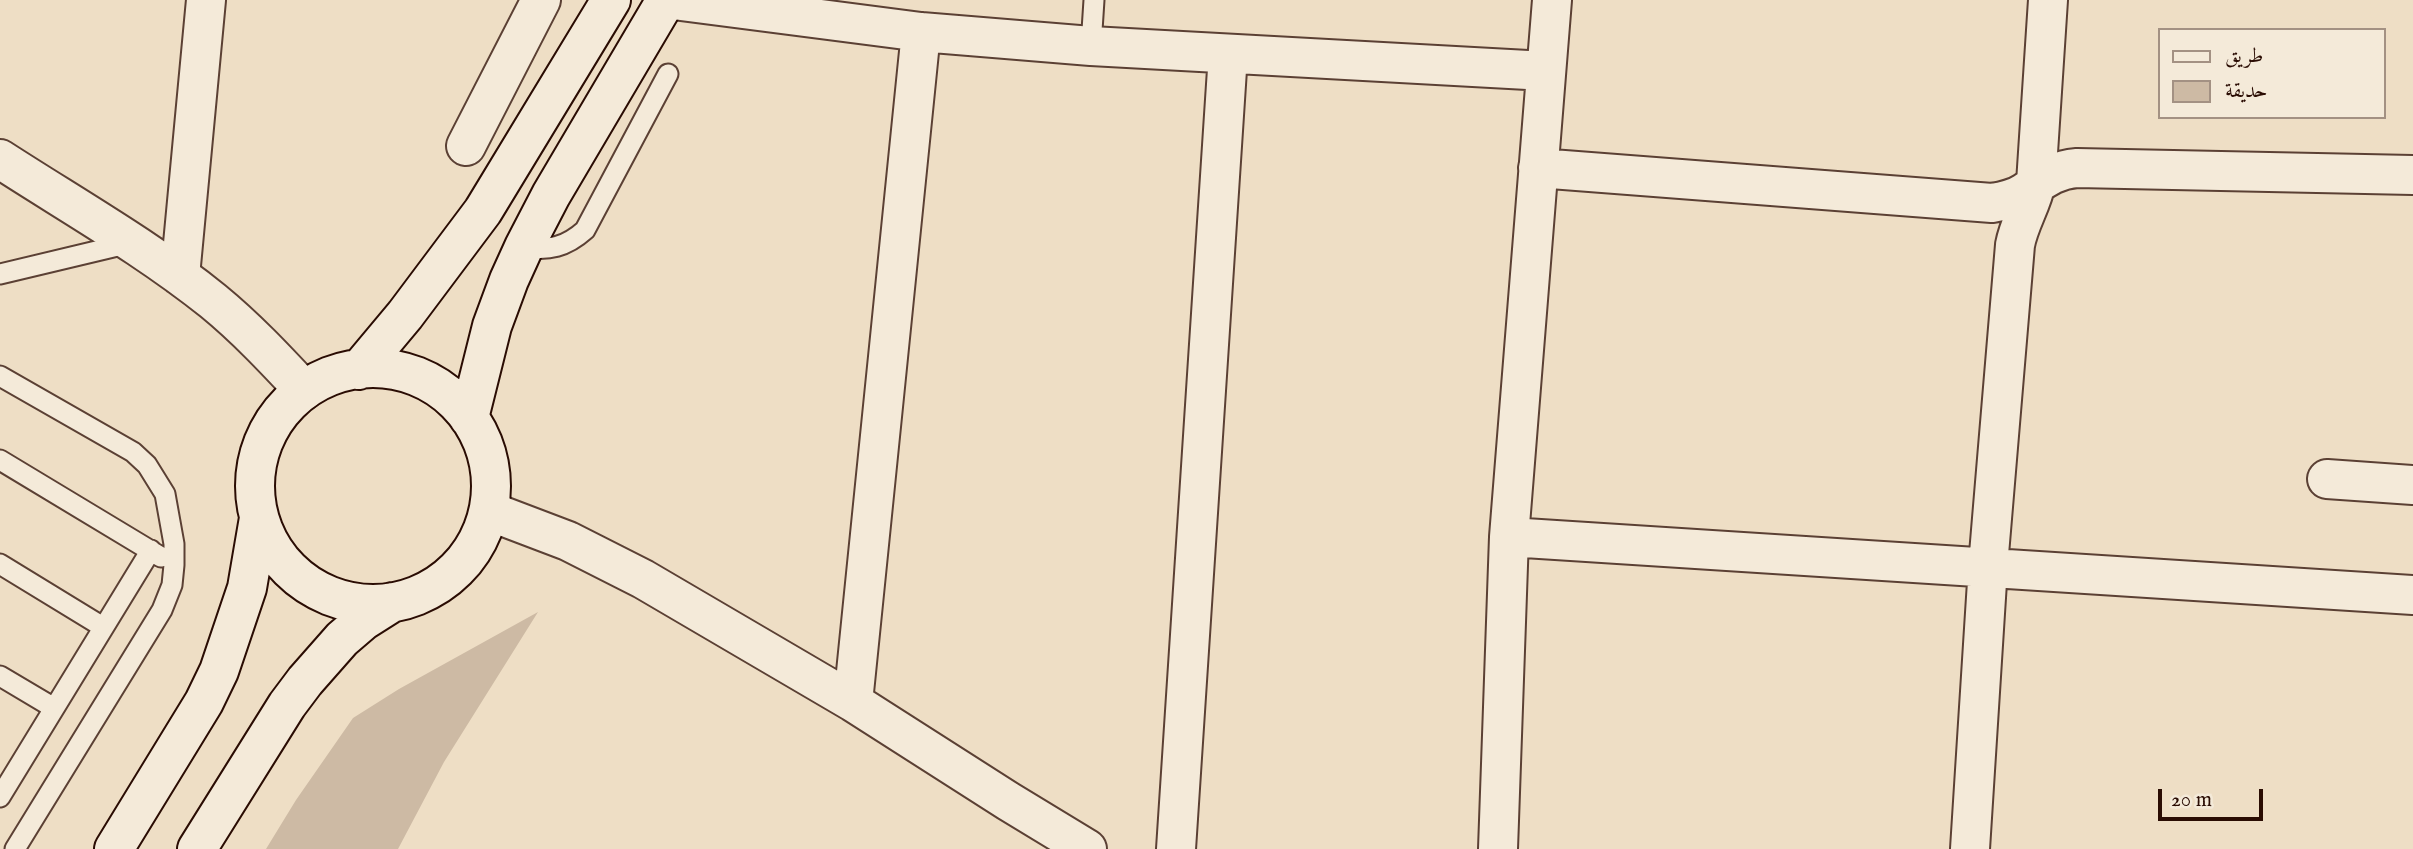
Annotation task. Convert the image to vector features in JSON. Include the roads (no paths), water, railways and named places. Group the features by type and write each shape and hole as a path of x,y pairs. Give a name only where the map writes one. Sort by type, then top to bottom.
{"street":[{"path":"180,276 206,0"},
{"path":"466,146 541,0"},
{"path":"359,370 405,315 483,211 611,0"},
{"path":"469,418 492,326 524,247 551,195 666,0"},
{"path":"673,0 921,32 1091,46 1546,71"},
{"path":"1498,849 1509,537 1552,0"},
{"path":"1970,849 1988,566 2015,245 2017,232 2032,200 2036,183 2048,0"},
{"path":"853,702 921,32"},
{"path":"1176,849 1227,54"},
{"path":"0,159 180,276 246,329 304,390"},
{"path":"1538,168 1992,203 2010,200 2061,169 2413,176"},
{"path":"384,369 409,374 452,399 469,418 481,439 488,462 491,486 488,511 482,533 470,554 437,586 416,597 393,602 359,604 325,594 295,576 273,550 259,518 254,490 257,461 267,435 283,410 304,390 340,373 359,370 384,369"},
{"path":"2327,479 2413,485"},
{"path":"488,511 568,541 643,579 853,702 1087,849"},
{"path":"114,849 204,702 219,671 247,589 259,518"},
{"path":"1509,537 2413,595"},
{"path":"197,849 305,681 342,639 363,621 393,602"}],"lane":[{"path":"1091,46 1094,0"},
{"path":"524,247 541,250 557,247 573,240 585,230 668,74"},
{"path":"0,274 130,243"},
{"path":"0,376 133,452 147,465 165,494 174,544 172,585 162,610 15,849"},
{"path":"0,460 174,565"},
{"path":"3,785 54,708 151,550"},
{"path":"0,564 103,627"},
{"path":"0,676 54,708"}]}
